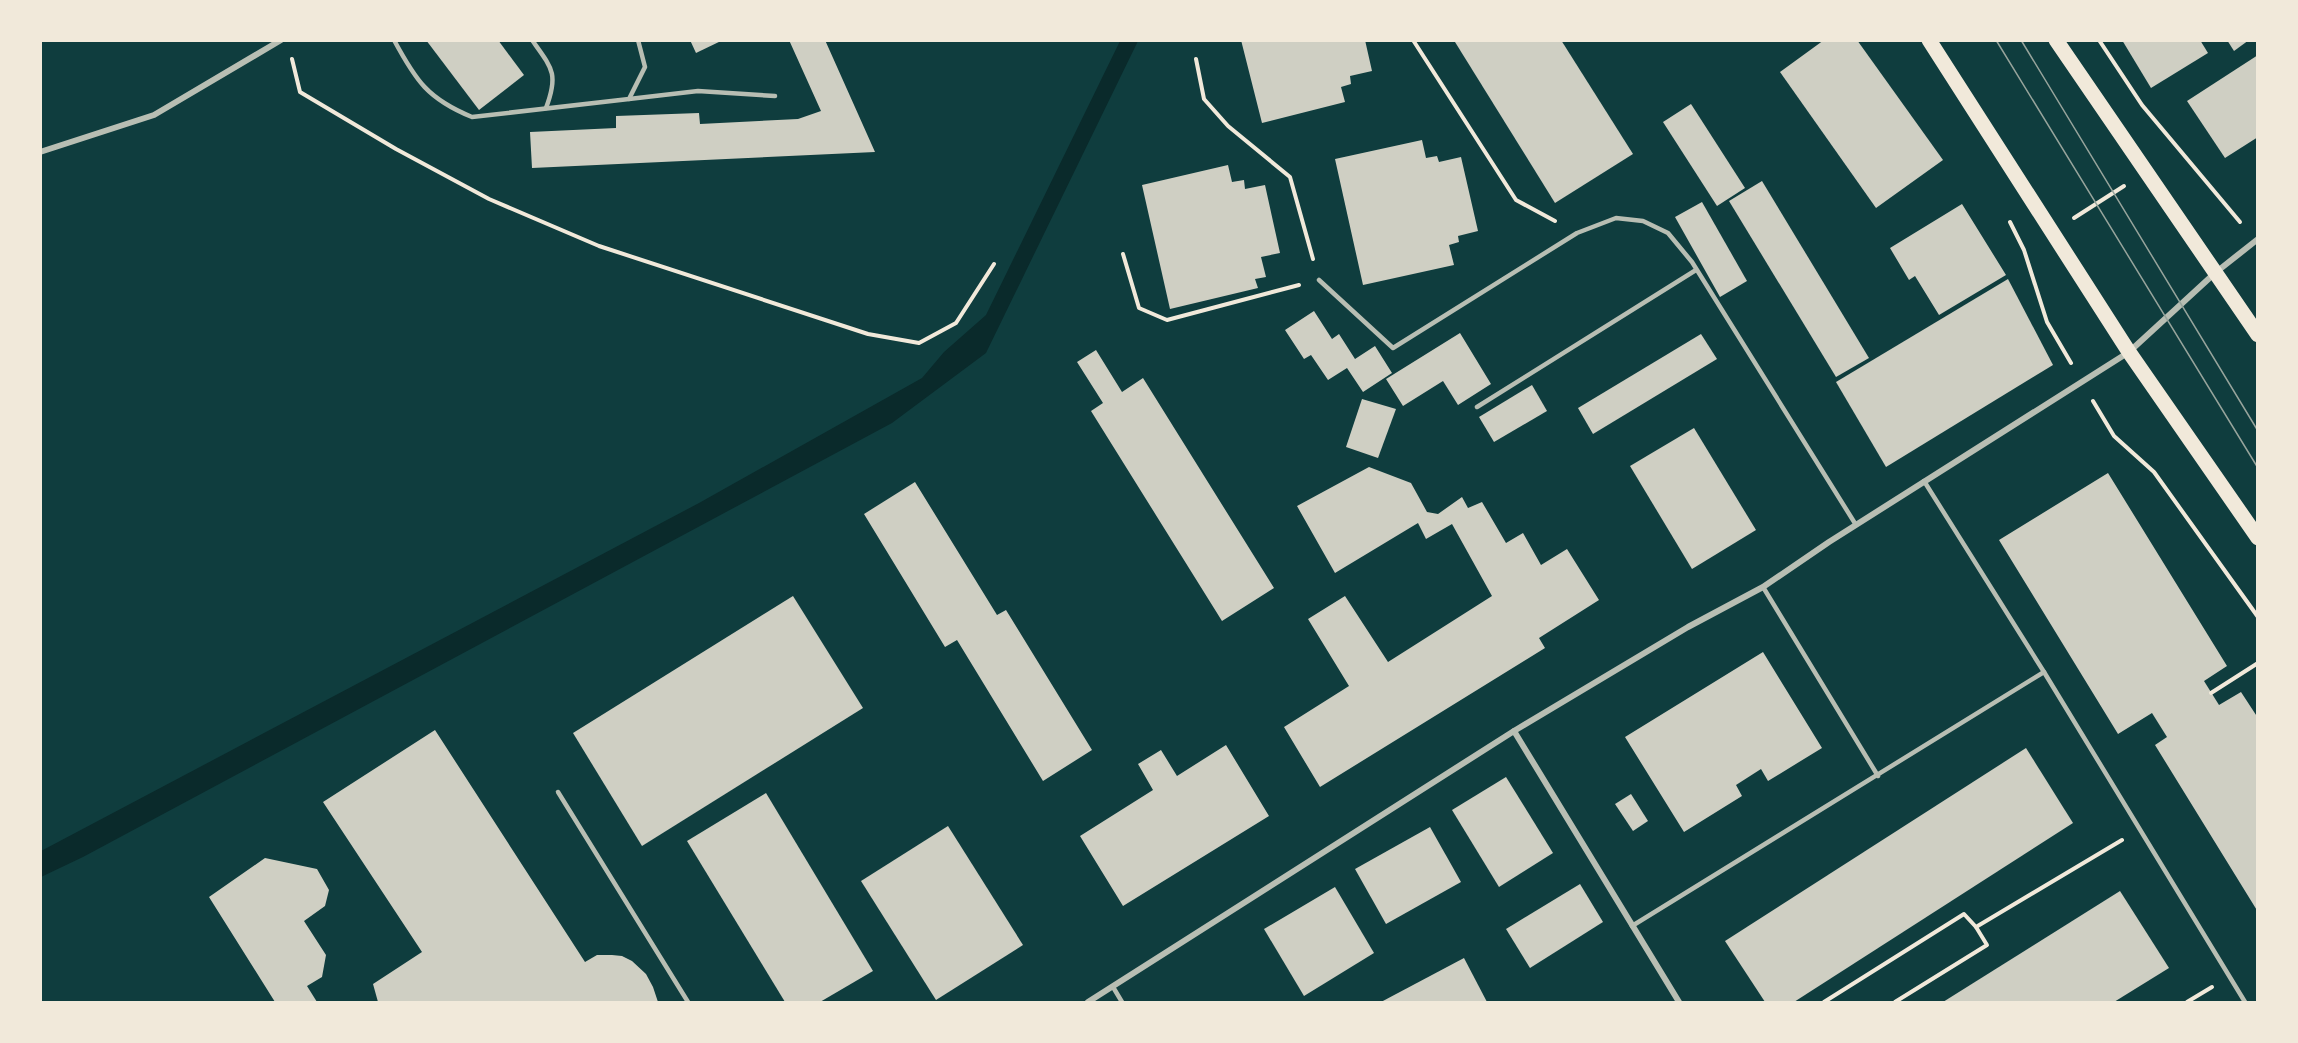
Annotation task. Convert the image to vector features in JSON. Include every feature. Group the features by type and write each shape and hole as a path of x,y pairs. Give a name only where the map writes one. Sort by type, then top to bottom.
{"main road":[{"path":"1929,40 2129,352 2258,538"},
{"path":"2056,40 2258,335"}],"street":[{"path":"40,152 154,115 281,40"},
{"path":"1088,1002 1514,731 1688,627 1763,587 1924,481 2129,352 2215,273 2256,240"},
{"path":"1514,731 1678,1002"}],"lane":[{"path":"394,40 412,74 426,90 450,108 472,117 699,91 776,96"},
{"path":"532,40 550,66 554,87 546,108"},
{"path":"629,99 645,67 638,40"},
{"path":"1319,280 1393,348 1577,233 1616,218 1643,221 1668,233 1696,270 1856,525"},
{"path":"1477,407 1696,270"},
{"path":"1924,481 2044,672 2245,1002"},
{"path":"1763,587 1878,776"},
{"path":"1632,926 2044,672"},
{"path":"558,792 688,1002"},
{"path":"1113,987 1122,1002"}],"path":[{"path":"1413,40 1515,200 1577,233"},
{"path":"2099,40 2142,105 2256,240"},
{"path":"292,50 300,92 396,149 489,199 599,246 868,334 919,343 956,323 994,264"},
{"path":"1123,254 1139,308 1167,320 1319,280 1290,177 1228,126 1204,99 1196,59"},
{"path":"2088,209 2114,193"},
{"path":"2006,214 2024,250 2047,322 2114,436 2154,472 2258,617"},
{"path":"2211,693 2258,663"},
{"path":"1976,927 2140,830"},
{"path":"1824,1002 1964,914 1976,927 1987,945 1895,1002"}],"water":[{"path":"1120,41 1138,41 986,353 892,423 83,857 41,877 41,851 699,503 922,378 944,352 986,315"}],"building":[{"path":"426,40 498,40 524,75 479,110"},
{"path":"690,40 723,40 696,53"},
{"path":"789,40 825,40 875,152 532,168 530,132 616,128 616,116 699,113 700,124 798,119 821,111"},
{"path":"1241,40 1365,40 1372,71 1350,76 1351,84 1341,87 1345,102 1262,123"},
{"path":"1456,40 1561,40 1633,154 1555,203 1455,42"},
{"path":"1824,40 1857,40 1943,160 1876,208 1780,72"},
{"path":"2122,40 2200,40 2208,53 2151,88"},
{"path":"2227,40 2249,40 2234,51"},
{"path":"2258,55 2258,137 2225,158 2187,101"},
{"path":"1691,104 1745,188 1717,206 1663,122"},
{"path":"1422,140 1426,158 1437,156 1439,162 1461,157 1478,231 1458,236 1459,242 1449,245 1454,265 1363,285 1335,159"},
{"path":"1228,165 1232,182 1244,180 1245,189 1265,185 1280,253 1261,257 1266,277 1255,279 1258,288 1170,309 1142,185"},
{"path":"1762,181 1869,358 1836,377 1729,201"},
{"path":"1702,202 1747,281 1720,297 1675,217"},
{"path":"1962,204 2006,275 1939,315 1915,276 1909,280 1890,248"},
{"path":"2008,279 2053,365 1886,467 1836,382"},
{"path":"1314,311 1332,339 1339,334 1355,359 1375,346 1392,373 1363,392 1347,368 1328,380 1311,355 1304,359 1285,330"},
{"path":"1460,333 1491,384 1458,405 1443,381 1403,406 1386,379"},
{"path":"1701,334 1717,359 1593,434 1578,408"},
{"path":"1096,350 1122,392 1143,378 1274,588 1222,621 1091,411 1103,403 1077,362"},
{"path":"1532,385 1547,411 1494,442 1479,417"},
{"path":"1362,399 1396,409 1378,458 1346,447"},
{"path":"1694,428 1756,530 1692,569 1630,466"},
{"path":"1369,467 1411,483 1427,512 1438,514 1462,497 1468,508 1482,502 1506,543 1523,533 1541,565 1567,549 1599,600 1539,638 1545,648 1320,787 1284,727 1349,686 1308,619 1345,596 1388,662 1492,596 1452,524 1426,539 1418,523 1335,573 1297,506"},
{"path":"2108,473 2227,666 2204,681 2219,705 2241,692 2258,718 2258,912 2155,745 2167,737 2152,713 2118,734 1999,540"},
{"path":"915,482 997,615 1006,610 1092,750 1043,781 957,640 945,647 864,514"},
{"path":"793,596 863,708 642,846 573,733"},
{"path":"1763,652 1822,748 1768,781 1761,769 1736,785 1742,796 1684,832 1625,737"},
{"path":"435,730 585,962 597,955 622,956 632,961 646,974 658,1002 378,1002 373,984 422,952 323,802"},
{"path":"1226,745 1269,816 1123,906 1080,836 1153,790 1138,764 1161,750 1177,776"},
{"path":"2026,748 2073,823 1794,1002 1765,1002 1725,941"},
{"path":"1506,777 1553,853 1499,887 1452,810"},
{"path":"766,793 873,971 820,1002 785,1002 687,841"},
{"path":"1631,794 1648,821 1633,831 1615,804"},
{"path":"948,826 1023,945 936,1000 861,881"},
{"path":"1430,827 1461,882 1386,924 1355,869"},
{"path":"265,858 317,869 329,890 325,906 304,921 326,955 322,977 307,986 317,1002 275,1002 209,897"},
{"path":"1580,884 1603,922 1530,968 1506,929"},
{"path":"1335,887 1374,953 1304,996 1264,929"},
{"path":"2120,891 2169,968 2114,1002 1943,1002"},
{"path":"1464,958 1487,1002 1381,1002"}],"tram line":[{"path":"1996,40 2258,468"},
{"path":"2021,40 2258,431"}]}
